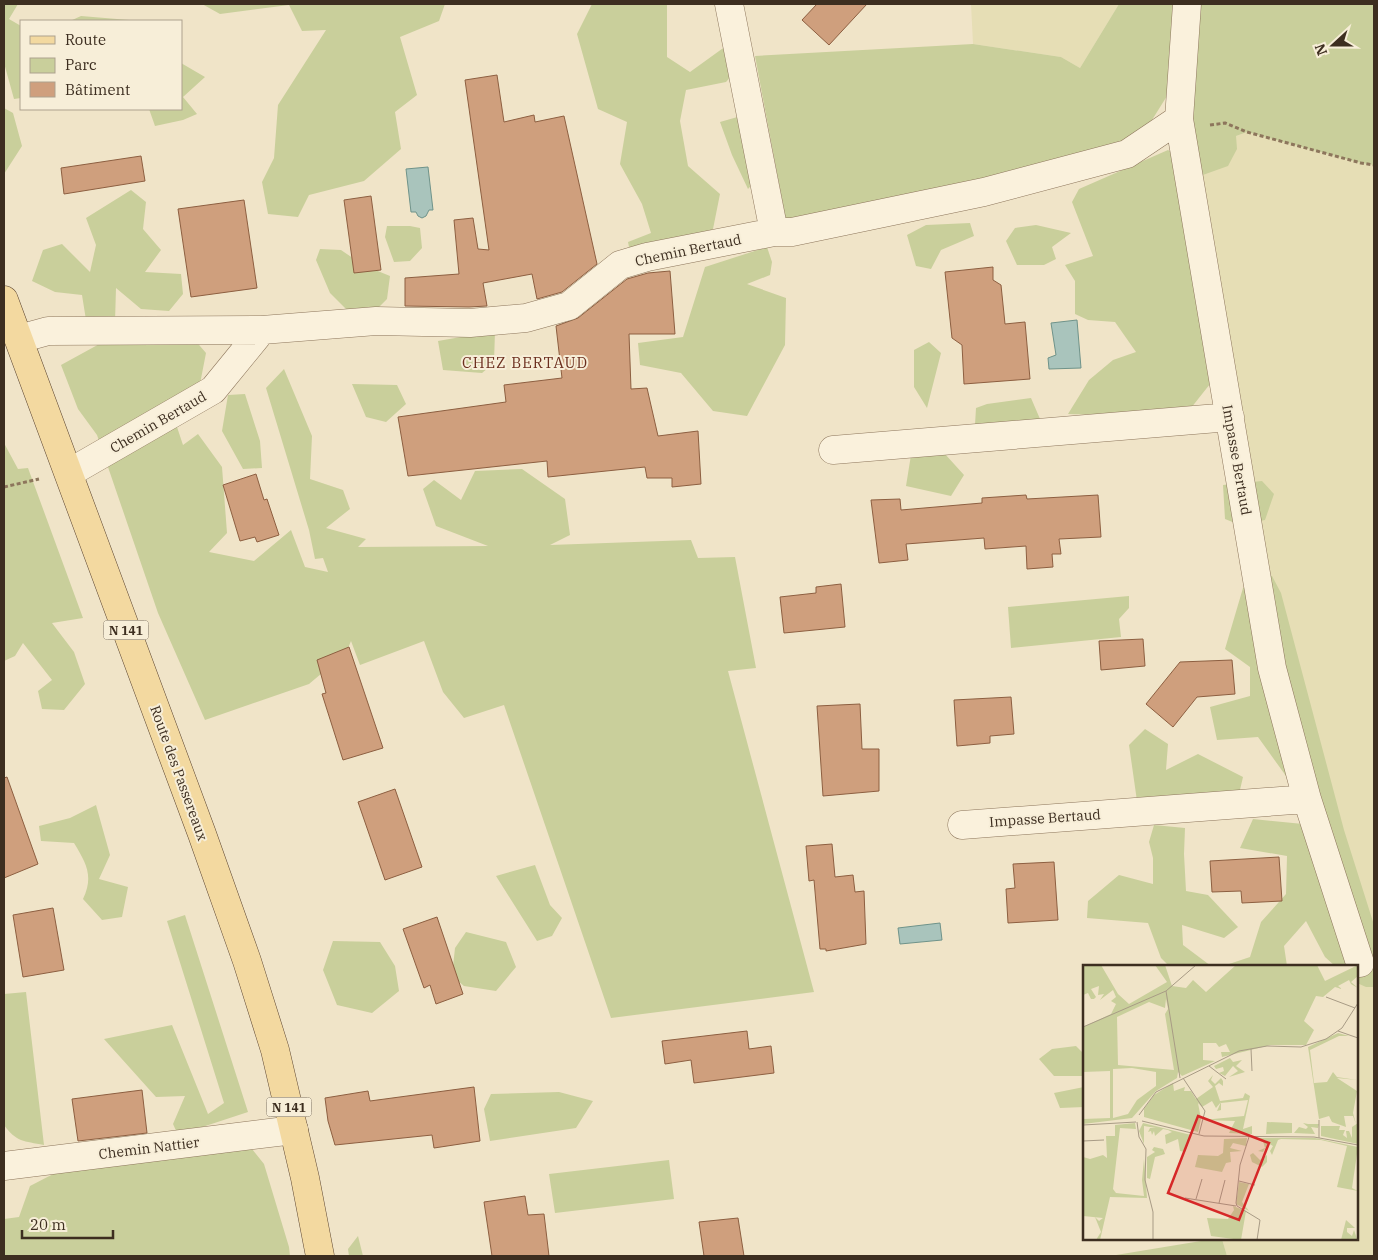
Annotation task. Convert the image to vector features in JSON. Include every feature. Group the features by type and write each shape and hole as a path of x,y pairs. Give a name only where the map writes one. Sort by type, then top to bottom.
{"main road":[{"name":"Route des Passereaux","path":"4,300 202,834 247,961 275,1050 305,1178 320,1256"}],"street":[{"path":"729,4 774,232"},
{"path":"1180,126 1186,4"},
{"name":"Chemin Bertaud","path":"69,473 213,390 262,330 376,321 470,323 526,318 569,306 620,265 647,257 774,232 792,232 984,192 1126,154 1180,126"},
{"name":"Impasse Bertaud","path":"1180,126 1272,668 1306,799 1360,963"},
{"path":"19,339 48,331 262,330"},
{"path":"833,450 1230,417"},
{"name":"Impasse Bertaud","path":"962,825 1306,799"},
{"name":"Chemin Nattier","path":"4,1166 294,1130"}],"path":[{"path":"1180,126 1214,126 1225,123 1247,132 1374,165"},
{"path":"4,487 69,473"}],"shaded area":[{"path":"971,4 1119,4 1080,68 1061,57 973,44"},
{"path":"1247,132 1374,165 1374,981 1269,604 1200,176 1236,136"},
{"path":"1358,981 1374,981 1374,1256 1227,1256 1222,1240 1358,1240"}],"green space":[{"path":"4,4 18,4 9,19 20,25 20,98 14,99 4,63"},
{"path":"202,4 445,4 439,21 400,37 417,95 395,112 401,149 364,181 309,195 298,217 268,214 262,182 274,158 278,105 326,30 302,31 289,5 220,14"},
{"path":"592,4 667,4 667,57 690,72 726,46 735,72 726,82 686,90 680,121 688,166 720,194 713,229 695,238 630,252 628,242 651,233 642,204 620,164 627,122 598,109 577,34"},
{"path":"1119,4 1177,4 1172,88 1142,136 1021,171 786,221 755,56 973,44 1061,57 1080,68"},
{"path":"1198,4 1374,4 1374,165 1247,132 1236,136 1237,149 1228,166 1200,176 1190,117"},
{"path":"81,16 129,20 72,20"},
{"path":"182,64 205,77 183,97 197,114 183,120 155,126 149,110 182,110"},
{"path":"4,108 13,113 22,146 4,174"},
{"path":"741,116 757,179 748,189 732,155 720,122"},
{"path":"1168,150 1177,156 1198,272 1210,384 1191,408 1161,417 1068,414 1089,380 1113,360 1136,352 1115,322 1088,320 1075,314 1075,281 1065,265 1093,256 1072,202 1079,189"},
{"path":"131,190 146,202 143,229 161,250 145,272 181,274 183,294 169,311 141,309 116,288 115,322 86,320 82,295 55,292 32,281 43,250 62,244 90,272 96,245 86,218"},
{"path":"970,223 974,236 941,250 931,269 916,266 907,235 926,225"},
{"path":"1036,225 1071,233 1052,247 1056,259 1044,265 1017,265 1006,241 1015,228"},
{"path":"387,226 420,228 422,248 410,261 394,262 385,237"},
{"path":"767,247 772,262 770,275 747,284 786,298 785,345 747,416 713,411 681,373 640,365 638,343 683,337 705,267"},
{"path":"320,249 341,250 363,265 390,276 387,299 375,311 348,311 330,293 316,260"},
{"path":"495,331 494,363 482,373 443,370 438,341"},
{"path":"194,339 206,353 199,389 140,416 176,424 183,445 198,434 222,467 227,533 209,552 254,561 291,530 305,567 328,572 323,558 315,559 309,530 266,388 284,369 312,436 310,479 343,490 350,509 326,528 366,539 358,547 488,546 436,526 423,489 434,480 461,500 475,471 522,469 565,499 570,535 550,545 691,540 698,558 735,557 756,668 728,671 814,992 611,1018 504,705 464,718 443,692 424,641 360,665 351,641 346,653 309,684 205,720 158,613 97,435 78,409 61,365 103,342"},
{"path":"929,342 941,353 927,408 914,387 914,350"},
{"path":"352,384 397,385 406,404 386,422 366,417"},
{"path":"245,394 260,441 262,468 243,469 222,431 228,395"},
{"path":"1031,398 1040,419 975,425 976,408 987,404"},
{"path":"4,443 18,469 28,468 83,618 52,623 74,652 85,684 64,710 42,709 38,691 52,680 23,643 15,656 4,661"},
{"path":"945,454 964,475 951,496 906,486 911,455"},
{"path":"1262,481 1274,494 1265,520 1240,525 1225,519 1223,485"},
{"path":"1264,573 1272,576 1281,593 1344,830 1374,925 1374,987 1366,987 1358,983 1358,965 1334,965 1325,957 1306,921 1284,946 1287,965 1226,965 1250,957 1261,922 1286,894 1287,856 1240,848 1253,819 1303,824 1286,776 1258,737 1217,740 1210,707 1250,696 1250,667 1225,649 1243,588"},
{"path":"1129,596 1129,608 1119,619 1121,637 1011,648 1008,607"},
{"path":"1145,729 1168,744 1166,770 1198,754 1243,777 1235,811 1137,801 1129,745"},
{"path":"96,805 110,855 99,879 128,887 122,917 102,920 83,899 88,876 85,863 74,843 41,841 39,826 70,818"},
{"path":"1154,825 1185,828 1186,891 1208,895 1238,927 1224,938 1182,925 1183,945 1210,965 1168,965 1161,958 1148,923 1087,918 1088,901 1119,875 1153,884 1153,858 1149,842"},
{"path":"535,865 550,905 562,918 552,936 537,941 496,876"},
{"path":"185,915 248,1112 178,1135 173,1124 185,1096 156,1097 104,1039 172,1025 208,1114 224,1103 167,921"},
{"path":"466,932 506,942 516,967 496,991 464,986 452,976 455,948"},
{"path":"333,941 380,942 395,966 399,991 372,1013 337,1005 323,970"},
{"path":"26,992 44,1145 17,1138 4,1125 4,994"},
{"path":"1076,1046 1083,1053 1083,1076 1054,1076 1039,1059 1052,1049"},
{"path":"1083,1087 1083,1107 1060,1108 1054,1093"},
{"path":"559,1092 593,1101 576,1128 490,1141 484,1109 491,1094"},
{"path":"252,1149 264,1164 290,1256 4,1256 4,1219 19,1217 30,1186 59,1171"},
{"path":"669,1160 674,1199 555,1213 549,1174"},
{"path":"358,1236 363,1256 349,1256 348,1249"},
{"path":"1207,1240 1222,1240 1227,1256 1110,1256"}],"water":[{"path":"428,167 433,210 429,210 426,216 422,218 416,212 411,212 406,169"},
{"path":"1077,320 1081,368 1049,369 1048,358 1056,355 1051,323"},
{"path":"940,923 942,940 900,944 898,928"}],"building":[{"path":"817,4 867,4 829,45 802,20"},
{"path":"497,75 504,122 534,115 535,122 564,116 597,264 562,292 537,299 532,274 483,283 487,306 405,306 405,278 459,274 454,220 473,218 478,249 489,250 465,80"},
{"path":"141,156 145,181 64,194 61,168"},
{"path":"371,196 381,270 354,273 344,200"},
{"path":"244,200 257,288 191,297 178,209"},
{"path":"993,267 993,280 1001,285 1005,324 1025,322 1030,379 964,384 962,345 952,338 945,272"},
{"path":"670,271 675,334 629,334 631,389 647,388 658,436 698,431 701,484 672,487 672,478 647,478 645,467 548,477 547,461 408,476 398,417 506,402 504,385 562,378 556,326 578,318 627,279 648,273"},
{"path":"256,474 264,500 267,499 279,535 257,542 255,537 240,541 223,485"},
{"path":"1026,495 1027,499 1098,495 1101,537 1059,539 1061,554 1052,554 1053,567 1027,569 1026,546 985,549 984,538 906,544 908,560 879,563 871,500 900,499 901,510 982,503 982,498"},
{"path":"841,584 845,627 784,633 780,597 816,593 816,587"},
{"path":"1143,639 1145,666 1101,670 1099,641"},
{"path":"349,647 383,748 343,760 322,694 326,693 317,660"},
{"path":"1232,660 1235,694 1197,697 1173,727 1146,704 1180,662"},
{"path":"1011,697 1014,734 990,736 990,743 957,746 954,700"},
{"path":"860,704 862,749 879,749 879,791 823,796 817,706"},
{"path":"7,777 38,864 4,878 4,778"},
{"path":"395,789 422,867 385,880 358,802"},
{"path":"832,844 835,877 853,875 855,892 864,891 866,944 826,951 826,949 820,949 814,880 809,881 806,846"},
{"path":"1279,857 1282,901 1242,903 1241,891 1212,892 1210,861"},
{"path":"1054,862 1058,920 1008,923 1006,889 1015,888 1013,864"},
{"path":"53,908 64,970 23,977 13,915"},
{"path":"437,917 463,994 436,1004 430,985 424,988 403,929"},
{"path":"747,1031 749,1049 771,1046 774,1073 694,1083 691,1060 665,1064 662,1041"},
{"path":"474,1087 480,1141 434,1148 432,1135 335,1145 328,1121 325,1098 368,1091 370,1101"},
{"path":"142,1090 147,1133 78,1141 72,1099"},
{"path":"525,1196 528,1215 544,1214 549,1256 492,1256 484,1202"},
{"path":"738,1218 744,1256 704,1256 699,1222"}],"district":[{"name":"CHEZ BERTAUD","path":"525,362"}]}
